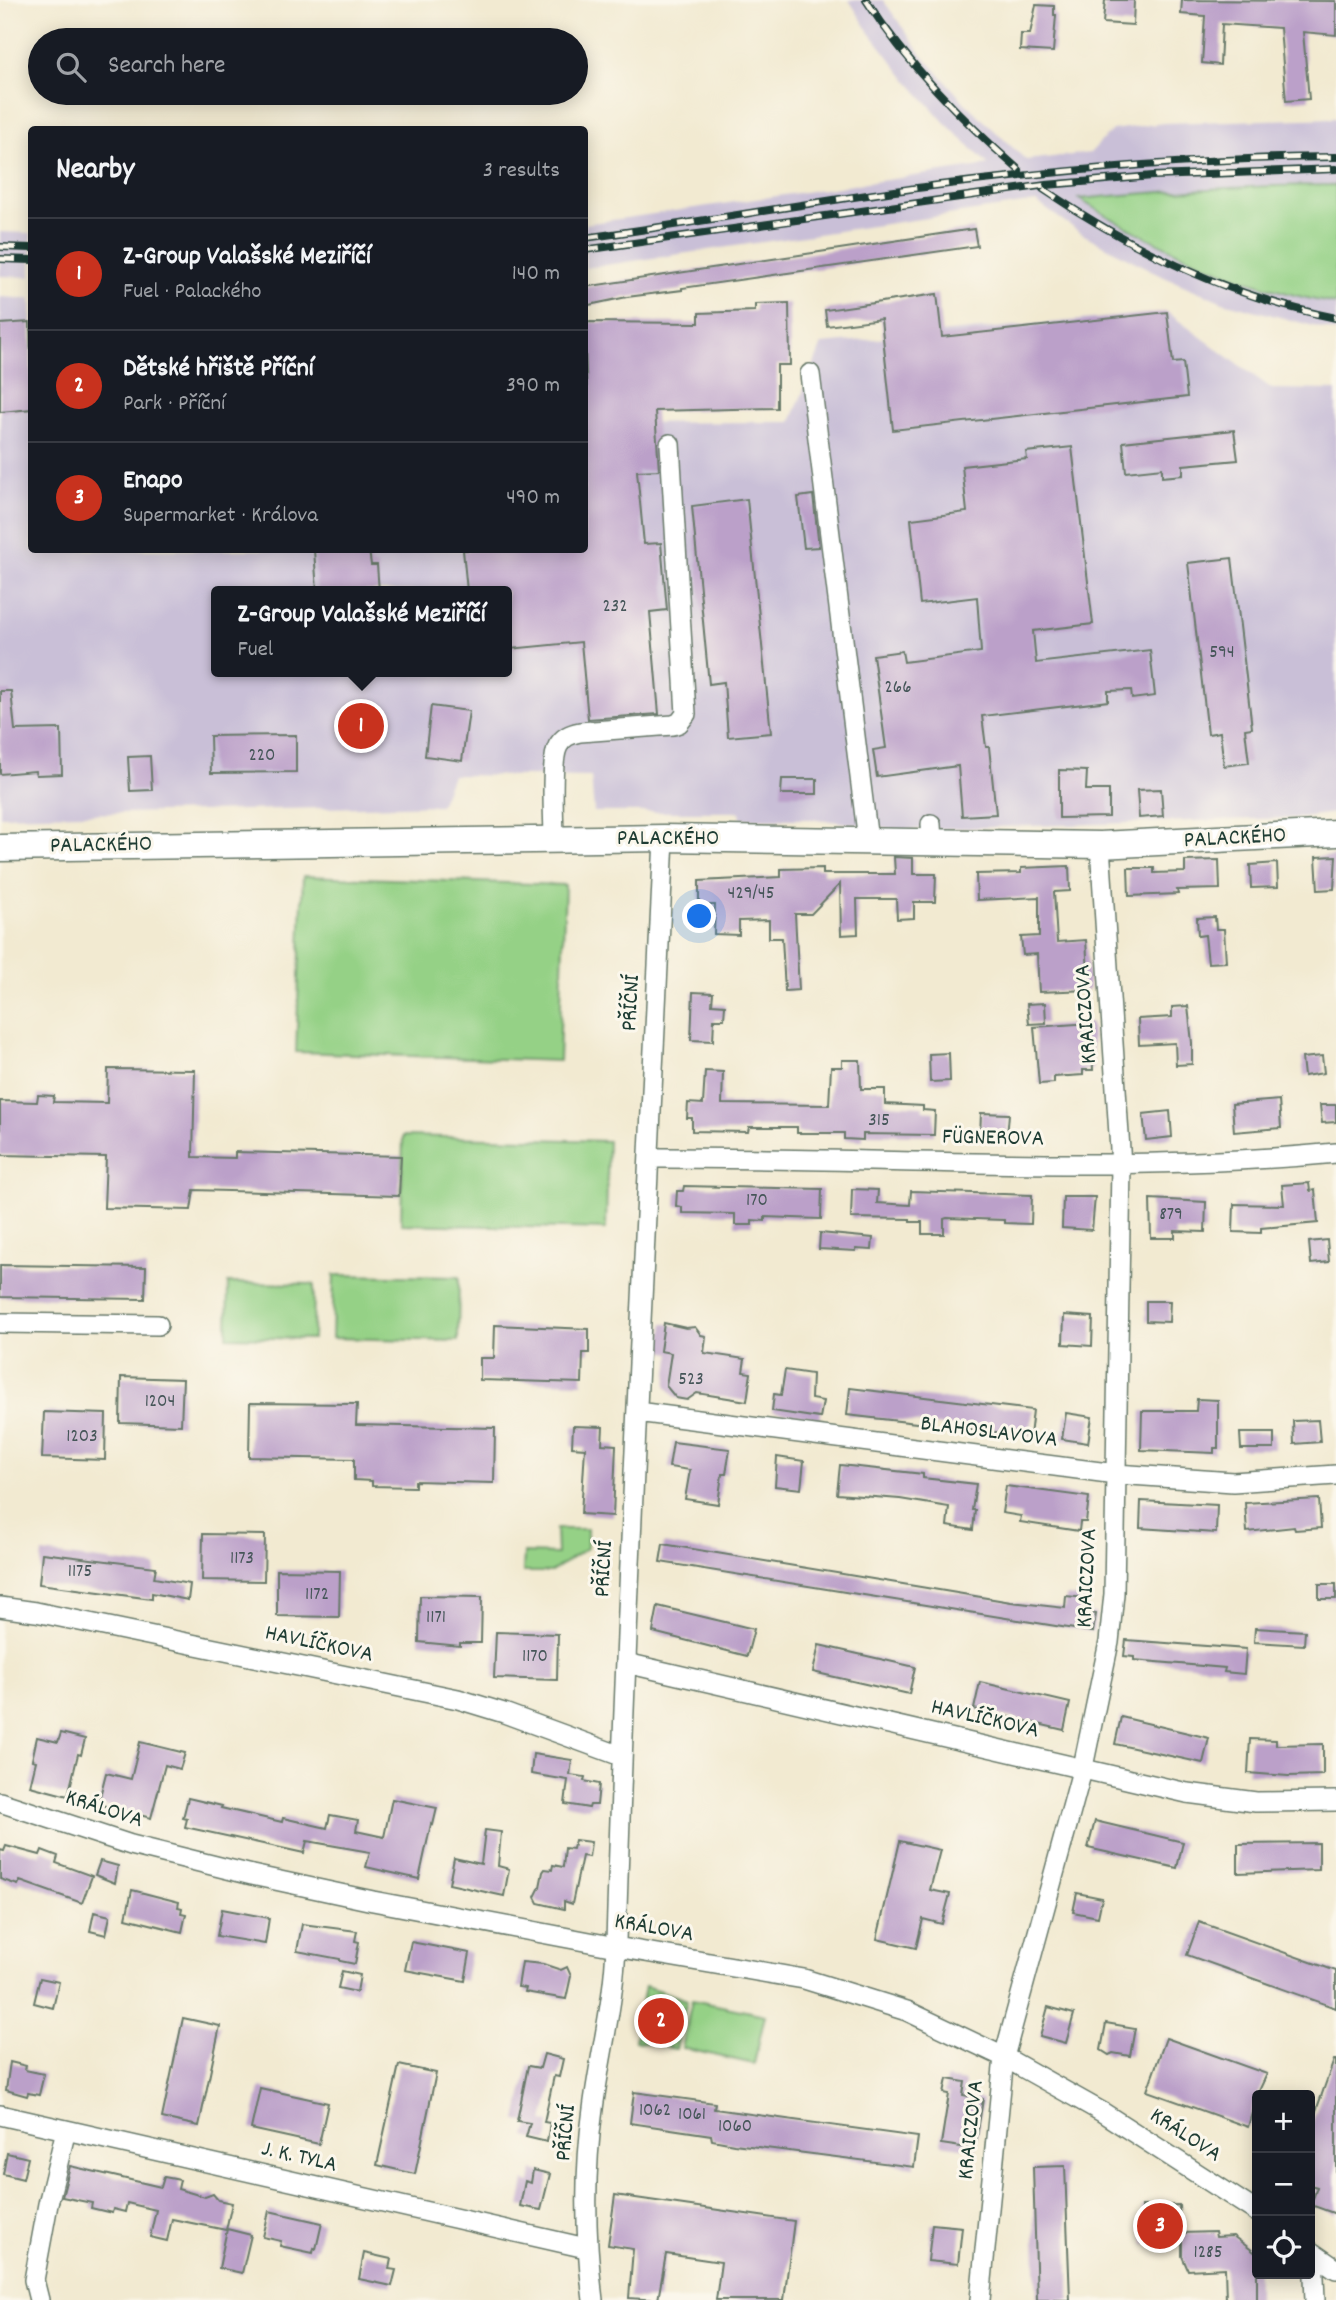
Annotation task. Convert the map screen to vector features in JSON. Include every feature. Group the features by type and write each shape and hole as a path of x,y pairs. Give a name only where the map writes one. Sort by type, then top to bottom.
{"street":[{"path":"810,374 868,841"},
{"path":"554,840 554,757 562,740 580,732 673,725 679,723 686,714 670,444"},
{"name":"PALACKÉHO","path":"0,848 664,838 868,841 932,833 1100,845 1336,833"},
{"name":"PŘÍČNÍ","path":"593,2300 586,2248 585,2210 590,2128 616,1947 621,1756 664,838"},
{"name":"KRAICZOVA","path":"979,2300 1004,2057 1083,1767 1109,1642 1114,1594 1121,1165 1100,845"},
{"name":"FÜGNEROVA","path":"649,1157 1121,1165 1248,1161 1336,1153"},
{"path":"0,1323 158,1325"},
{"name":"BLAHOSLAVOVA","path":"637,1412 1116,1474 1233,1482 1336,1475"},
{"name":"HAVLÍČKOVA","path":"0,1607 36,1612 458,1699 621,1756"},
{"name":"HAVLÍČKOVA","path":"626,1663 1187,1793 1256,1802 1336,1801"},
{"name":"KRÁLOVA","path":"3,1803 131,1845 251,1875 616,1947 804,1979 907,2011 1004,2057 1102,2112 1252,2209"},
{"name":"J. K. TYLA","path":"0,2115 586,2248"},
{"path":"39,2300 34,2280 48,2203 66,2130"},
{"path":"1315,2254 1336,2269"},
{"path":"1314,2279 1315,2300"}],"shaded area":[{"path":"849,0 883,0 923,56 965,103 1026,160 1090,153 1112,130 1164,123 1336,118 1336,185 1153,192 1080,200 1176,251 1278,289 1336,304 1336,332 1223,302 1164,277 1084,235 1036,202 588,268 588,224 989,165 945,123 870,33"},
{"path":"0,232 28,233 28,277 0,276"},
{"path":"0,297 28,299 28,553 588,553 588,423 791,422 822,344 1167,312 1272,389 1336,390 1336,813 1294,818 900,830 815,819 741,819 740,812 594,812 591,777 452,775 440,805 0,816"}],"green space":[{"path":"1336,185 1336,304 1268,288 1203,264 1139,233 1079,199 1208,189"},
{"path":"303,876 565,885 559,1061 296,1052"},
{"path":"403,1136 608,1141 606,1229 401,1224"},
{"path":"334,1275 459,1277 458,1341 332,1338"},
{"path":"228,1283 314,1284 313,1339 227,1337"},
{"path":"556,1529 587,1529 587,1548 551,1572 523,1572 524,1553 557,1554"},
{"path":"645,1986 687,2000 676,2049 635,2041"},
{"path":"692,2000 765,2015 754,2064 682,2048"}],"building":[{"path":"1105,0 1134,0 1133,25 1103,23"},
{"path":"1182,0 1336,1 1336,35 1303,32 1309,99 1286,101 1280,28 1222,24 1220,65 1202,63 1205,16 1181,14"},
{"path":"1036,5 1054,6 1056,15 1053,52 1020,50 1021,34 1030,34"},
{"path":"974,229 977,246 682,288 588,305 588,286"},
{"path":"937,294 942,337 1167,312 1173,363 1183,362 1187,397 893,430 881,319 827,326 825,310"},
{"path":"789,303 790,365 777,365 777,408 655,411 659,470 637,471 644,544 661,543 667,610 650,612 659,714 588,719 581,642 512,649 512,586 467,586 463,553 588,553 588,322 699,323 699,313 755,311 755,304"},
{"path":"28,322 28,409 0,412 0,324"},
{"path":"1234,430 1238,460 1183,465 1183,475 1162,477 1162,468 1126,472 1123,442"},
{"path":"1072,447 1093,624 1033,631 1036,663 1150,650 1155,696 1132,699 1131,690 1108,691 1108,701 982,716 986,747 989,747 996,814 962,816 958,766 877,777 873,750 886,748 873,655 902,651 904,662 981,652 977,597 920,604 911,519 967,512 962,466 1027,459 1026,452"},
{"path":"813,495 819,547 804,548 798,497"},
{"path":"747,499 771,733 728,737 724,682 709,684 692,506"},
{"path":"314,553 369,553 371,565 377,565 379,586 317,586"},
{"path":"1232,558 1252,728 1245,729 1249,763 1224,766 1220,732 1208,734 1188,563"},
{"path":"0,691 11,691 15,730 61,729 62,774 36,775 35,771 0,774"},
{"path":"431,706 469,711 462,761 425,756"},
{"path":"383,717 383,737 353,735 353,718"},
{"path":"296,735 296,772 211,773 210,736"},
{"path":"150,756 152,790 130,791 128,757"},
{"path":"1059,770 1087,771 1086,790 1109,790 1109,817 1059,818"},
{"path":"782,779 817,779 817,794 781,794"},
{"path":"1161,789 1163,816 1139,818 1137,790"},
{"path":"1336,856 1334,889 1318,890 1316,857"},
{"path":"894,857 913,858 913,874 936,874 935,902 914,902 914,918 897,919 896,899 857,899 858,934 841,935 840,884 811,914 795,914 799,990 785,991 782,938 769,938 769,920 739,921 739,935 714,934 715,905 699,905 699,881 781,877 781,869 823,868 823,874 895,874"},
{"path":"1219,860 1220,889 1177,890 1178,894 1129,896 1128,868 1154,868 1154,873 1185,872 1185,861"},
{"path":"1277,863 1278,887 1251,888 1250,865"},
{"path":"1069,866 1070,891 1054,892 1057,942 1086,940 1089,990 1039,992 1037,954 1023,955 1021,937 1039,936 1039,897 977,900 976,874 1021,873 1021,868"},
{"path":"1215,917 1216,929 1224,929 1226,962 1208,963 1205,935 1198,936 1197,918"},
{"path":"693,992 713,993 712,1004 725,1005 724,1019 714,1019 713,1041 691,1040"},
{"path":"1045,1003 1046,1023 1029,1024 1027,1004"},
{"path":"1188,1006 1192,1064 1176,1065 1175,1043 1139,1045 1138,1019 1172,1017 1172,1007"},
{"path":"1091,1023 1093,1070 1083,1070 1083,1075 1054,1077 1054,1083 1039,1084 1034,1027"},
{"path":"949,1053 950,1081 930,1082 929,1054"},
{"path":"1322,1056 1324,1073 1304,1076 1302,1058"},
{"path":"842,1060 860,1060 861,1089 885,1089 885,1104 923,1106 923,1110 935,1111 934,1135 863,1134 863,1140 844,1139 844,1133 797,1133 797,1127 749,1127 748,1132 692,1131 692,1118 687,1118 688,1103 703,1104 705,1071 723,1072 722,1104 829,1105 831,1067 842,1067"},
{"path":"108,1069 195,1070 193,1157 235,1158 235,1152 401,1156 399,1196 194,1190 191,1210 104,1208 106,1157 0,1155 0,1101 37,1102 38,1095 54,1096 53,1102 107,1103"},
{"path":"1279,1100 1281,1128 1234,1132 1232,1104"},
{"path":"1320,1105 1336,1105 1336,1122 1322,1123"},
{"path":"1170,1111 1172,1137 1146,1140 1143,1114"},
{"path":"981,1113 1009,1114 1007,1137 980,1136"},
{"path":"1309,1183 1310,1191 1315,1190 1318,1223 1261,1228 1261,1233 1233,1232 1234,1204 1284,1205 1282,1185"},
{"path":"684,1186 822,1189 821,1219 765,1217 765,1221 752,1220 752,1225 735,1225 735,1214 682,1213 682,1207 676,1206 677,1191 683,1191"},
{"path":"852,1189 878,1190 877,1203 910,1205 911,1191 1032,1195 1031,1224 947,1218 944,1219 944,1234 922,1234 922,1222 910,1222 910,1219 851,1218"},
{"path":"1063,1197 1095,1197 1092,1230 1062,1228"},
{"path":"1150,1199 1206,1202 1205,1232 1175,1231 1175,1238 1151,1238"},
{"path":"820,1233 873,1238 872,1250 819,1249"},
{"path":"1327,1240 1329,1262 1311,1264 1309,1242"},
{"path":"0,1265 146,1267 145,1299 0,1297"},
{"path":"1146,1301 1170,1301 1169,1322 1146,1321"},
{"path":"1064,1315 1093,1317 1092,1346 1063,1344"},
{"path":"664,1323 686,1328 695,1327 701,1335 706,1336 704,1353 745,1359 743,1372 751,1373 747,1401 697,1393 687,1400 676,1398 666,1386 671,1353 660,1351"},
{"path":"495,1325 589,1329 589,1353 583,1353 582,1383 480,1380 480,1358 494,1358"},
{"path":"785,1370 812,1374 811,1399 823,1401 820,1418 772,1411 774,1394 781,1395"},
{"path":"121,1377 183,1379 181,1425 120,1423"},
{"path":"850,1388 1033,1410 1030,1436 847,1415"},
{"path":"1197,1399 1218,1400 1218,1448 1214,1448 1214,1453 1141,1450 1142,1411 1196,1411"},
{"path":"250,1403 357,1404 356,1425 495,1428 494,1483 415,1481 415,1487 372,1486 372,1481 354,1480 354,1459 249,1457"},
{"path":"44,1412 106,1414 105,1460 42,1458"},
{"path":"1066,1413 1092,1417 1088,1443 1062,1439"},
{"path":"1318,1420 1320,1442 1294,1444 1293,1421"},
{"path":"573,1426 603,1427 602,1444 616,1445 613,1516 581,1514 585,1448 572,1447"},
{"path":"1240,1433 1274,1433 1274,1449 1241,1449"},
{"path":"673,1442 730,1449 726,1474 722,1474 718,1504 685,1499 690,1470 669,1467"},
{"path":"777,1457 804,1461 801,1489 775,1486"},
{"path":"840,1465 923,1474 923,1478 976,1484 972,1510 975,1510 973,1530 947,1526 949,1507 900,1499 837,1494"},
{"path":"1006,1486 1089,1497 1086,1522 1080,1522 1079,1531 1020,1522 1021,1516 1002,1513"},
{"path":"1319,1499 1321,1528 1295,1530 1294,1527 1247,1532 1245,1503"},
{"path":"1141,1501 1217,1505 1216,1533 1140,1528"},
{"path":"203,1534 265,1535 264,1581 202,1580"},
{"path":"663,1544 1011,1602 1065,1608 1066,1596 1086,1598 1083,1611 1096,1614 1093,1632 660,1562"},
{"path":"42,1553 156,1567 154,1578 190,1584 188,1600 152,1593 152,1599 39,1584"},
{"path":"277,1570 340,1571 339,1617 277,1616"},
{"path":"1319,1584 1336,1584 1336,1599 1319,1599"},
{"path":"420,1596 482,1597 481,1643 460,1643 460,1646 419,1642"},
{"path":"658,1606 754,1629 747,1656 653,1632"},
{"path":"1255,1628 1305,1631 1304,1645 1254,1642"},
{"path":"496,1632 558,1634 557,1680 494,1678"},
{"path":"1126,1640 1246,1649 1244,1674 1224,1672 1225,1668 1134,1660 1134,1657 1124,1656"},
{"path":"819,1645 915,1667 909,1694 813,1672"},
{"path":"980,1682 1070,1703 1064,1730 974,1709"},
{"path":"1121,1717 1209,1738 1203,1763 1115,1744"},
{"path":"61,1733 85,1739 81,1755 78,1754 68,1796 30,1786 36,1761 32,1760 37,1737 58,1742"},
{"path":"1250,1739 1276,1740 1276,1745 1323,1744 1323,1775 1248,1773"},
{"path":"140,1742 185,1753 180,1769 165,1765 151,1818 98,1804 106,1773 131,1779"},
{"path":"533,1754 572,1760 570,1775 585,1777 584,1781 599,1784 597,1805 590,1805 589,1808 565,1804 568,1780 531,1774"},
{"path":"188,1798 282,1822 283,1818 327,1828 330,1815 358,1820 356,1831 384,1837 392,1799 437,1808 419,1879 366,1867 370,1852 307,1841 304,1853 185,1827 187,1819 183,1818"},
{"path":"1095,1821 1183,1842 1177,1868 1088,1848"},
{"path":"485,1830 501,1832 498,1866 509,1869 504,1896 449,1884 454,1858 481,1864"},
{"path":"575,1840 591,1842 589,1857 582,1856 572,1904 564,1901 564,1909 538,1903 535,1897 543,1872 545,1869 552,1870 553,1865 563,1867 565,1848 573,1849"},
{"path":"900,1841 940,1850 930,1890 950,1894 942,1924 923,1919 916,1948 877,1939"},
{"path":"1319,1843 1319,1870 1238,1873 1238,1844"},
{"path":"6,1846 40,1855 42,1850 58,1856 56,1863 92,1876 82,1903 20,1881 18,1885 0,1879 0,1850 4,1851"},
{"path":"100,1861 118,1866 115,1883 95,1875"},
{"path":"132,1890 179,1902 181,1913 186,1914 182,1932 126,1918"},
{"path":"1077,1893 1102,1898 1098,1917 1073,1912"},
{"path":"222,1909 269,1918 265,1944 217,1936"},
{"path":"94,1912 110,1916 106,1935 90,1931"},
{"path":"1199,1922 1336,1971 1336,2008 1187,1955"},
{"path":"302,1924 357,1931 355,1941 359,1942 355,1964 297,1951"},
{"path":"411,1942 470,1953 465,1981 405,1970"},
{"path":"522,1962 543,1964 561,1970 567,1967 571,1976 566,1999 525,1992 526,1988 518,1987"},
{"path":"342,1971 360,1975 357,1992 338,1988"},
{"path":"40,1978 59,1982 53,2008 34,2003"},
{"path":"1048,2007 1074,2014 1066,2043 1040,2036"},
{"path":"183,2018 220,2026 199,2126 162,2118"},
{"path":"1106,2023 1135,2028 1130,2056 1113,2053 1109,2055 1101,2050"},
{"path":"1166,2038 1267,2074 1259,2090 1252,2090 1252,2113 1248,2127 1147,2091"},
{"path":"544,2054 563,2059 559,2077 554,2076 544,2122 550,2123 547,2142 526,2137 530,2123 517,2121 528,2066 540,2068"},
{"path":"1336,2060 1336,2214 1315,2206 1315,2114"},
{"path":"10,2062 26,2066 25,2070 44,2074 39,2095 28,2093 27,2096 6,2090"},
{"path":"399,2065 436,2073 415,2174 377,2165"},
{"path":"947,2079 965,2082 963,2095 983,2099 975,2149 941,2144 949,2094 944,2093"},
{"path":"260,2088 328,2103 319,2144 251,2129"},
{"path":"634,2092 715,2103 714,2109 918,2137 914,2167 734,2144 712,2140 711,2135 630,2123"},
{"path":"7,2153 28,2158 23,2179 3,2174"},
{"path":"70,2166 161,2187 164,2177 180,2180 178,2189 205,2197 213,2194 218,2200 232,2203 226,2230 172,2219 167,2241 150,2237 156,2210 127,2203 125,2212 113,2209 112,2213 91,2208 92,2203 62,2197"},
{"path":"1065,2166 1070,2300 1037,2300 1033,2167"},
{"path":"533,2170 550,2174 541,2210 520,2206 525,2181 531,2183"},
{"path":"615,2195 794,2221 784,2300 716,2300 721,2262 666,2254 658,2300 629,2298 633,2249 608,2245"},
{"path":"1179,2205 1181,2243 1144,2245 1142,2206"},
{"path":"269,2211 322,2223 313,2253 280,2246 281,2241 263,2237"},
{"path":"932,2224 962,2227 958,2264 928,2261"},
{"path":"227,2229 251,2235 242,2273 219,2268"},
{"path":"1215,2232 1216,2237 1233,2236 1252,2250 1252,2279 1257,2279 1257,2300 1226,2300 1225,2268 1188,2270 1182,2256 1182,2233"},
{"path":"364,2253 391,2259 389,2269 396,2270 392,2286 359,2279"}],"railway":[{"path":"866,0 918,69 977,131 1019,170"},
{"path":"588,237 851,197 990,179 1188,162 1336,157"},
{"path":"588,249 1046,185 1153,176 1336,169"},
{"path":"1043,189 1112,232 1183,268 1258,298 1336,318"},
{"path":"0,247 28,248"},
{"path":"0,259 28,260"}],"place":[{"name":"Z-Group Valašské Meziříčí","path":"361,726"},
{"name":"Dětské hřiště Příční","path":"661,2021"},
{"name":"Enapo","path":"1160,2226"}]}
